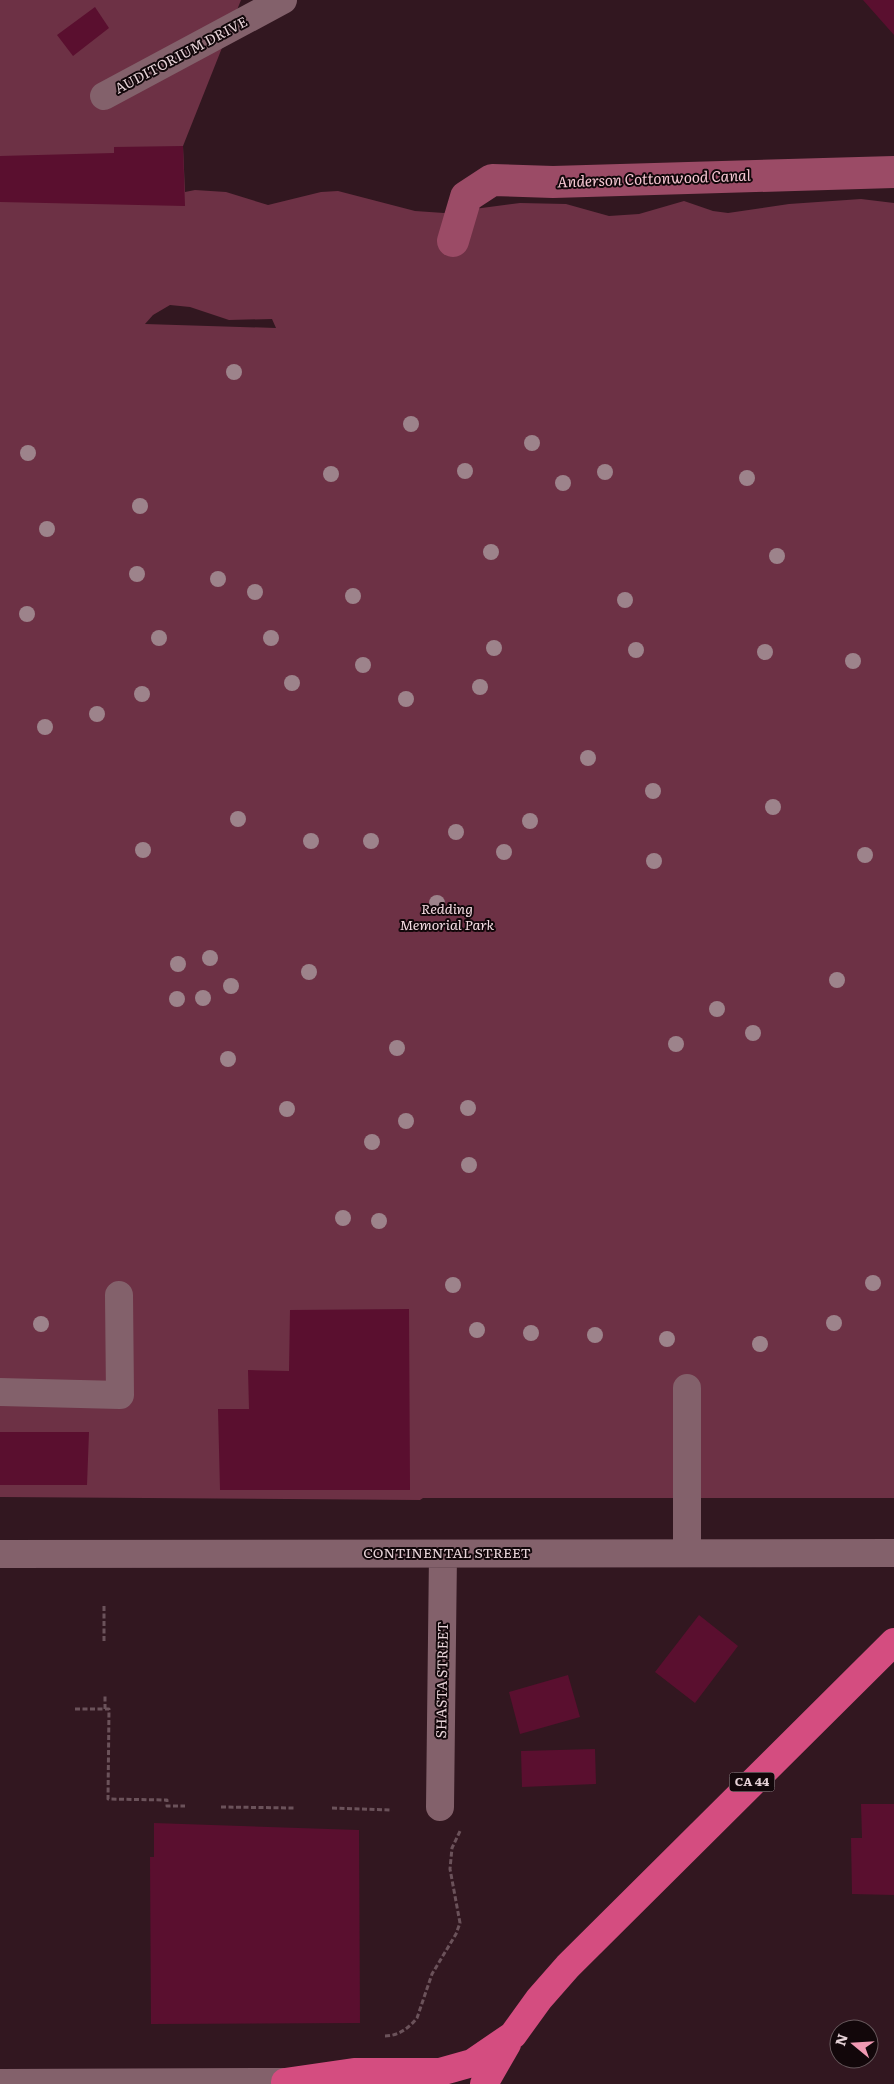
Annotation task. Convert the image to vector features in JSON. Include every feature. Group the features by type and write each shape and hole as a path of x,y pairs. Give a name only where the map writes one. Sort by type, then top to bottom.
{"highway":[{"name":"CA 44","path":"484,2084 513,2035 568,1966 894,1642"},
{"path":"289,2083 354,2072 440,2072 472,2063 513,2035"}],"street":[{"name":"AUDITORIUM DRIVE","path":"104,96 283,0"},
{"path":"0,1392 120,1395 119,1294"},
{"path":"687,1388 687,1553"},
{"name":"CONTINENTAL STREET","path":"0,1554 894,1553"},
{"name":"SHASTA STREET","path":"440,1807 443,1554"},
{"path":"0,2083 289,2083"}],"path":[{"path":"104,1605 104,1641"},
{"path":"105,1694 105,1709"},
{"path":"75,1709 109,1709 108,1800 167,1800 167,1806 186,1806"},
{"path":"221,1807 294,1808"},
{"path":"332,1808 392,1810"},
{"path":"386,2036 404,2030 416,2018 432,1974 456,1934 460,1923 450,1869 452,1848 462,1826"}],"green space":[{"name":"Redding Memorial Park","path":"0,0 241,0 183,146 185,192 195,190 226,192 268,205 321,192 338,191 415,211 444,213 520,203 566,204 609,216 639,214 684,201 713,211 728,213 789,204 861,199 894,203 894,1498 423,1498 420,1500 0,1497","holes":["170,305 190,307 229,320 272,319 276,328 145,324 153,315"]}],"building":[{"path":"863,0 894,0 894,35"},
{"path":"95,7 109,28 73,56 57,35"},
{"path":"183,146 185,206 0,202 0,156 114,153 114,147"},
{"path":"409,1309 410,1490 220,1490 218,1409 249,1409 248,1370 289,1371 290,1310"},
{"path":"0,1432 89,1432 87,1485 0,1485"},
{"path":"699,1615 738,1646 695,1703 655,1672"},
{"path":"568,1675 580,1717 520,1734 509,1692"},
{"path":"595,1749 596,1784 522,1787 521,1751"},
{"path":"861,1804 894,1804 894,1895 852,1894 851,1838 862,1838"},
{"path":"154,1823 359,1830 360,2023 151,2024 150,1857 154,1857"}],"waterway":[{"name":"Anderson Cottonwood Canal","path":"453,241 466,197 492,180 553,182 894,172"}]}
